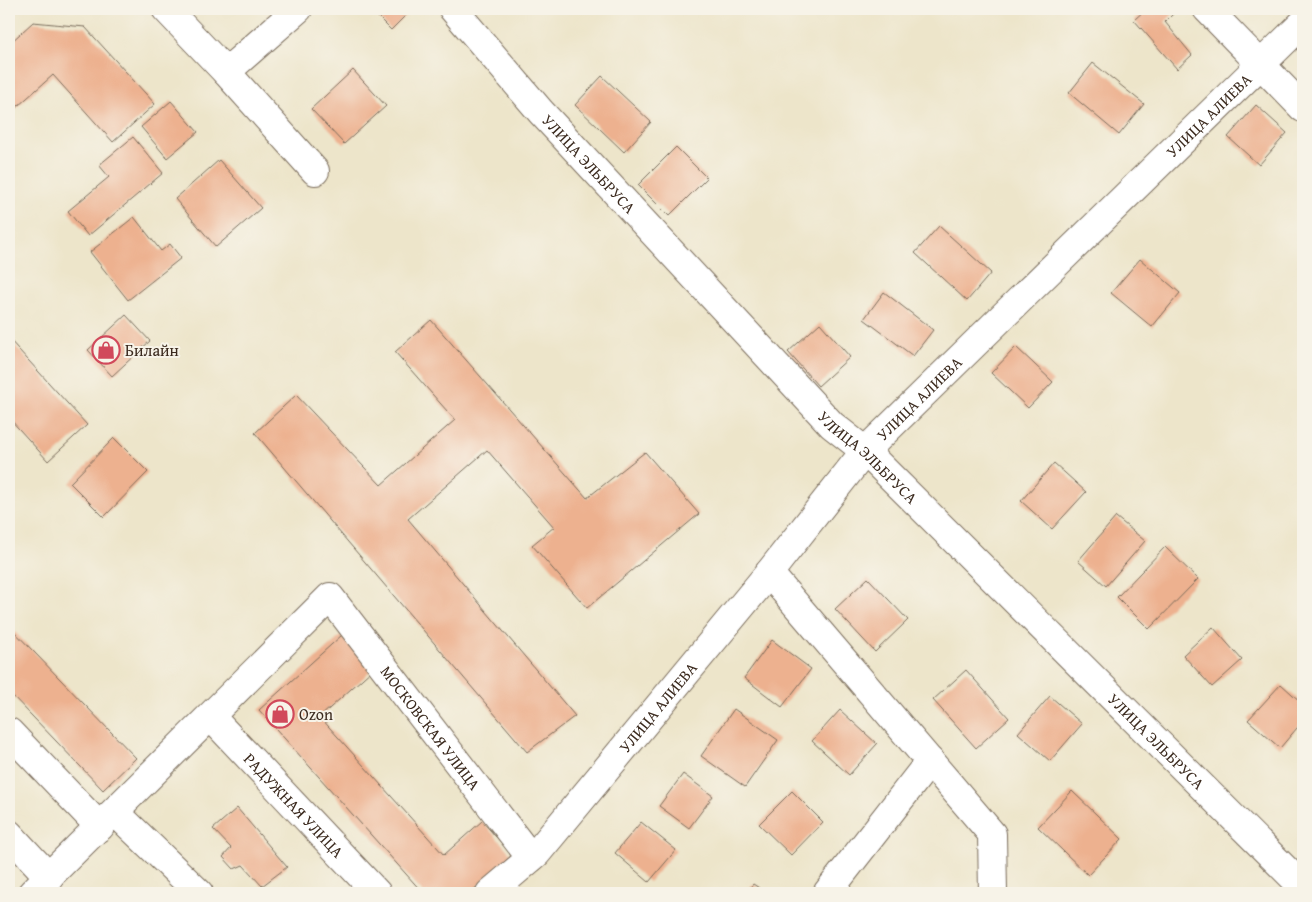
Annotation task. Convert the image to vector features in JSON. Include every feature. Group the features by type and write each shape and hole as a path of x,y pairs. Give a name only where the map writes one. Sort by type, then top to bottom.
{"street":[{"path":"166,9 226,72 315,171"},
{"path":"226,72 298,9"},
{"name":"УЛИЦА ЭЛЬБРУСА","path":"453,9 547,119 832,425 865,451 1303,887"},
{"path":"1207,9 1303,108"},
{"name":"УЛИЦА АЛИЕВА","path":"490,893 531,858 769,573 865,451 1303,23"},
{"path":"769,573 992,834 993,893"},
{"name":"МОСКОВСКАЯ УЛИЦА","path":"211,717 330,597 531,858"},
{"path":"9,834 41,885 211,717"},
{"name":"РАДУЖНАЯ УЛИЦА","path":"211,717 376,893"},
{"path":"9,732 108,819 199,893"},
{"path":"828,893 930,761"}],"building":[{"path":"370,9 412,9 391,30"},
{"path":"1146,9 1178,9 1165,22 1192,55 1177,69 1134,20"},
{"path":"33,22 85,27 155,104 113,142 53,75 9,114 9,44"},
{"path":"1093,63 1144,104 1119,135 1069,93"},
{"path":"353,70 386,106 344,144 311,109"},
{"path":"602,76 651,122 624,152 575,105"},
{"path":"171,101 198,132 167,158 141,127"},
{"path":"1256,105 1287,133 1259,165 1228,137"},
{"path":"133,137 163,173 88,236 68,211 109,177 99,165"},
{"path":"676,147 707,178 669,216 638,185"},
{"path":"219,160 261,208 216,247 175,199"},
{"path":"134,217 161,251 170,244 181,258 128,300 90,252"},
{"path":"939,226 991,273 967,301 915,253"},
{"path":"1140,259 1180,293 1152,327 1111,293"},
{"path":"884,292 933,330 913,356 864,319"},
{"path":"126,315 150,341 112,376 88,350"},
{"path":"431,320 587,498 645,452 699,514 587,608 532,545 554,527 487,450 408,519 575,716 527,752 255,433 296,395 381,485 455,420 395,352"},
{"path":"820,323 850,357 818,386 788,352"},
{"path":"9,339 87,425 48,461 9,418"},
{"path":"1016,347 1053,382 1028,408 991,373"},
{"path":"114,438 148,472 104,517 70,483"},
{"path":"1054,463 1086,492 1052,529 1021,501"},
{"path":"1116,517 1145,541 1106,586 1078,561"},
{"path":"1165,547 1198,579 1149,629 1117,597"},
{"path":"868,578 908,620 875,652 835,609"},
{"path":"9,626 136,758 103,790 9,692"},
{"path":"1213,627 1242,660 1212,687 1183,655"},
{"path":"342,635 373,669 320,717 444,855 482,821 512,855 470,893 423,893 259,710"},
{"path":"772,640 811,669 782,707 744,678"},
{"path":"966,670 1009,718 976,748 933,700"},
{"path":"1281,684 1303,704 1303,721 1280,748 1248,720"},
{"path":"1050,696 1082,724 1050,761 1018,733"},
{"path":"734,709 778,740 745,787 701,756"},
{"path":"840,710 877,744 849,775 812,741"},
{"path":"683,774 713,796 689,828 659,806"},
{"path":"792,791 823,822 791,855 759,824"},
{"path":"1072,791 1122,839 1088,875 1038,827"},
{"path":"237,808 287,867 262,886 243,865 234,869 223,857 231,848 213,829"},
{"path":"641,822 676,850 649,882 615,853"},
{"path":"753,884 767,893 746,893"}],"place":[{"name":"Билайн","path":"106,350"},
{"name":"Ozon","path":"280,714"}]}
